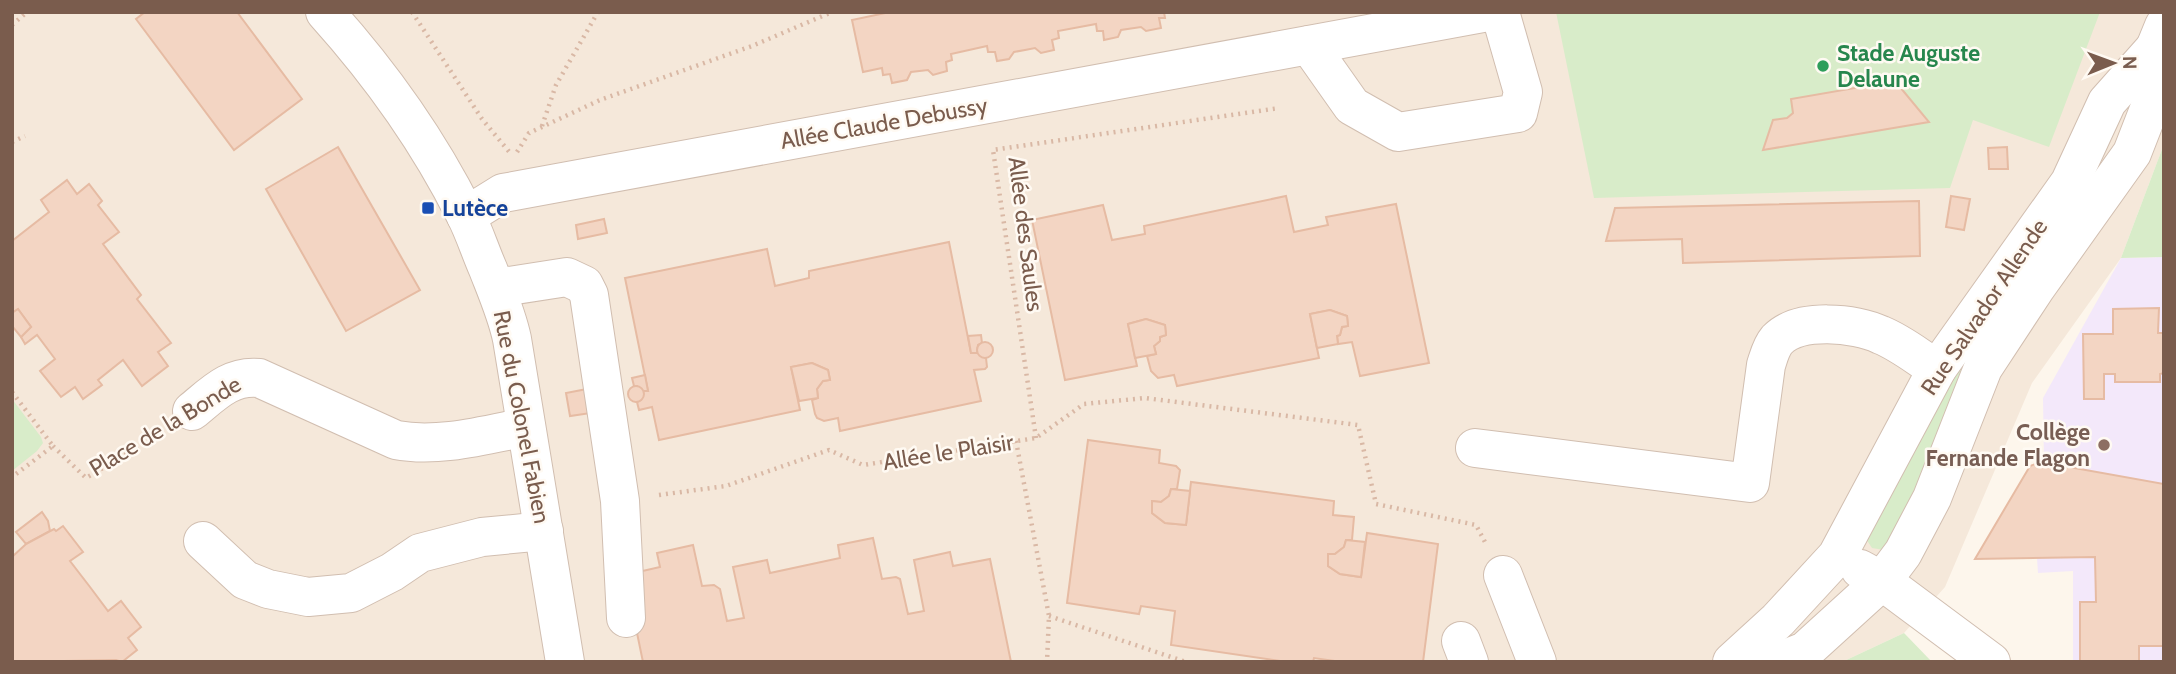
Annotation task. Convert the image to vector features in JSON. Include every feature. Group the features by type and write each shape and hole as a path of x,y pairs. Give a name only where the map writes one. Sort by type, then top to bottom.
{"street":[{"name":"Rue du Colonel Fabien","path":"325,12 402,111 466,216 496,288 509,324 565,662"},
{"name":"Allée Claude Debussy","path":"466,216 503,193 513,191 1488,12"},
{"path":"1309,45 1352,106 1398,132 1518,113 1523,92 1500,12"},
{"name":"Rue Salvador Allende","path":"1732,662 1778,620 1837,556 1937,369 2070,182 2107,102 2160,37"},
{"name":"Rue Salvador Allende","path":"1778,662 1805,651 1882,581 1903,553 1932,498 1983,368 2035,289 2132,153 2153,99 2160,37"},
{"path":"496,288 567,277 584,285 589,295 620,501 626,618"},
{"path":"1475,448 1750,483 1766,365 1772,347 1786,334 1818,325 1865,329 1882,335 1937,369"},
{"name":"Place de la Bonde","path":"192,411 221,388 239,378 248,377 259,378 396,440 406,442 443,441 526,427"},
{"path":"203,541 245,580 268,589 308,597 351,593 392,572 420,553 482,537 544,531"},
{"path":"1837,556 1882,581 1985,659"},
{"path":"1503,575 1537,662"}],"path":[{"path":"12,25 27,12"},
{"path":"412,12 482,119 514,157 529,133 600,100 752,46 832,12"},
{"path":"542,127 556,85 598,12"},
{"name":"Allée des Saules","path":"1036,438 993,150 1279,108"},
{"path":"12,142 25,136"},
{"path":"12,392 52,446 12,477"},
{"path":"1036,438 1084,404 1145,398 1358,425 1376,504 1476,525 1503,575"},
{"name":"Place de la Bonde","path":"52,446 86,478 173,426 192,411"},
{"name":"Allée le Plaisir","path":"620,501 726,486 829,450 863,465 1036,438"},
{"path":"1016,441 1049,616 1047,662"},
{"path":"1049,616 1186,662"}],"shaded area":[{"path":"12,12 2164,12 2164,144 2121,258 2032,383 1945,587 1904,633 1842,662 12,662"},
{"name":"Collège Fernande Flagon","path":"2164,257 2164,662 2073,662 2073,571 2038,573 2037,558 1975,559 2030,466 2044,462 2043,398 2121,258"}],"green space":[{"name":"Stade Auguste Delaune","path":"1556,12 2100,12 2049,147 1973,120 1950,188 1594,198"},
{"path":"2164,144 2164,257 2121,258"},
{"path":"2007,289 1952,418 1884,550 1872,548 1864,536 1866,526"},
{"path":"12,399 43,443 12,471"},
{"path":"1904,633 1932,662 1842,662"}],"building":[{"path":"145,12 237,12 302,99 234,150 136,19"},
{"path":"890,12 1164,12 1165,18 1159,18 1161,28 1146,31 1141,27 1121,30 1118,37 1104,40 1103,31 1097,31 1096,24 1058,31 1059,38 1052,40 1054,50 1041,53 1035,48 1014,52 1009,59 997,61 995,52 988,52 987,46 951,54 952,60 946,62 947,71 933,75 928,70 911,72 907,80 892,83 890,74 883,75 882,68 863,72 852,20"},
{"path":"1895,81 1929,122 1763,150 1773,120 1787,118 1793,113 1791,99"},
{"path":"338,147 420,290 346,331 266,189"},
{"path":"2007,147 2008,169 1989,169 1988,148"},
{"path":"67,180 77,194 89,184 102,201 98,205 119,232 103,244 141,295 137,299 171,343 158,352 168,366 142,386 123,360 98,380 102,385 83,399 75,387 61,397 40,371 55,359 37,335 25,344 21,337 31,327 18,309 12,313 12,241 49,212 41,200"},
{"path":"1286,196 1294,232 1328,225 1326,217 1396,204 1429,363 1360,376 1352,342 1338,344 1337,336 1340,335 1342,327 1348,326 1347,316 1330,310 1310,314 1319,358 1177,386 1174,375 1158,378 1151,371 1147,356 1156,354 1154,346 1160,341 1160,337 1166,335 1165,325 1146,319 1128,324 1137,366 1065,380 1032,220 1103,205 1112,240 1145,234 1144,226"},
{"path":"1951,196 1970,199 1964,230 1946,227"},
{"path":"1919,201 1920,256 1683,263 1682,239 1606,241 1615,208"},
{"path":"604,219 607,233 578,239 576,225"},
{"path":"949,242 971,353 986,358 985,369 974,370 981,401 840,431 838,418 824,421 815,414 812,400 818,398 817,389 823,381 830,380 828,370 812,363 791,367 800,410 659,440 652,407 639,410 637,402 641,400 643,391 648,391 625,278 767,249 775,286 809,278 809,271"},
{"path":"2159,308 2158,333 2164,333 2164,373 2160,374 2160,382 2115,382 2115,374 2104,374 2104,399 2084,399 2083,334 2113,334 2113,309"},
{"path":"18,309 31,327 21,337 12,326 12,313"},
{"path":"1330,310 1347,316 1348,326 1342,327 1340,335 1337,336 1338,344 1317,348 1310,314"},
{"path":"1146,319 1165,325 1166,335 1160,337 1160,341 1154,346 1156,354 1135,358 1128,324"},
{"path":"981,335 982,343 978,345 977,353 971,353 968,336"},
{"path":"985,342 993,350 985,358 977,350"},
{"path":"812,363 828,370 830,380 823,381 817,389 818,398 799,401 791,367"},
{"path":"645,375 648,391 634,386 632,378"},
{"path":"636,386 644,394 636,402 628,394"},
{"path":"587,389 591,413 570,416 566,393"},
{"path":"1088,440 1160,450 1159,463 1176,466 1180,470 1177,489 1171,489 1169,496 1161,502 1152,501 1152,513 1165,523 1186,525 1191,482 1334,501 1333,515 1354,517 1352,540 1346,540 1344,547 1335,554 1328,554 1328,566 1340,574 1361,577 1367,533 1438,544 1423,662 1342,662 1314,658 1313,662 1287,662 1171,645 1175,611 1141,606 1139,614 1067,603"},
{"path":"2041,462 2164,484 2164,646 2139,646 2139,662 2080,662 2080,602 2096,602 2095,557 1975,559 2030,466"},
{"path":"1171,489 1190,491 1186,525 1165,523 1152,513 1152,501 1161,502 1169,496"},
{"path":"42,512 50,531 26,544 16,532"},
{"path":"63,526 83,552 70,561 108,611 121,601 141,627 128,638 137,650 122,662 12,662 12,557 26,544"},
{"path":"873,538 882,579 900,579 908,614 924,611 914,560 950,552 953,566 990,559 1011,662 643,662 625,575 660,567 657,553 693,545 702,586 714,585 720,589 727,621 744,618 733,567 767,560 770,573 840,558 838,545"},
{"path":"1346,540 1365,542 1361,577 1340,574 1328,566 1328,554 1335,554 1344,547"}],"place":[{"name":"Stade Auguste Delaune","path":"1823,66"},
{"name":"Lutèce","path":"428,208"},
{"name":"Collège Fernande Flagon","path":"2104,445"}]}
